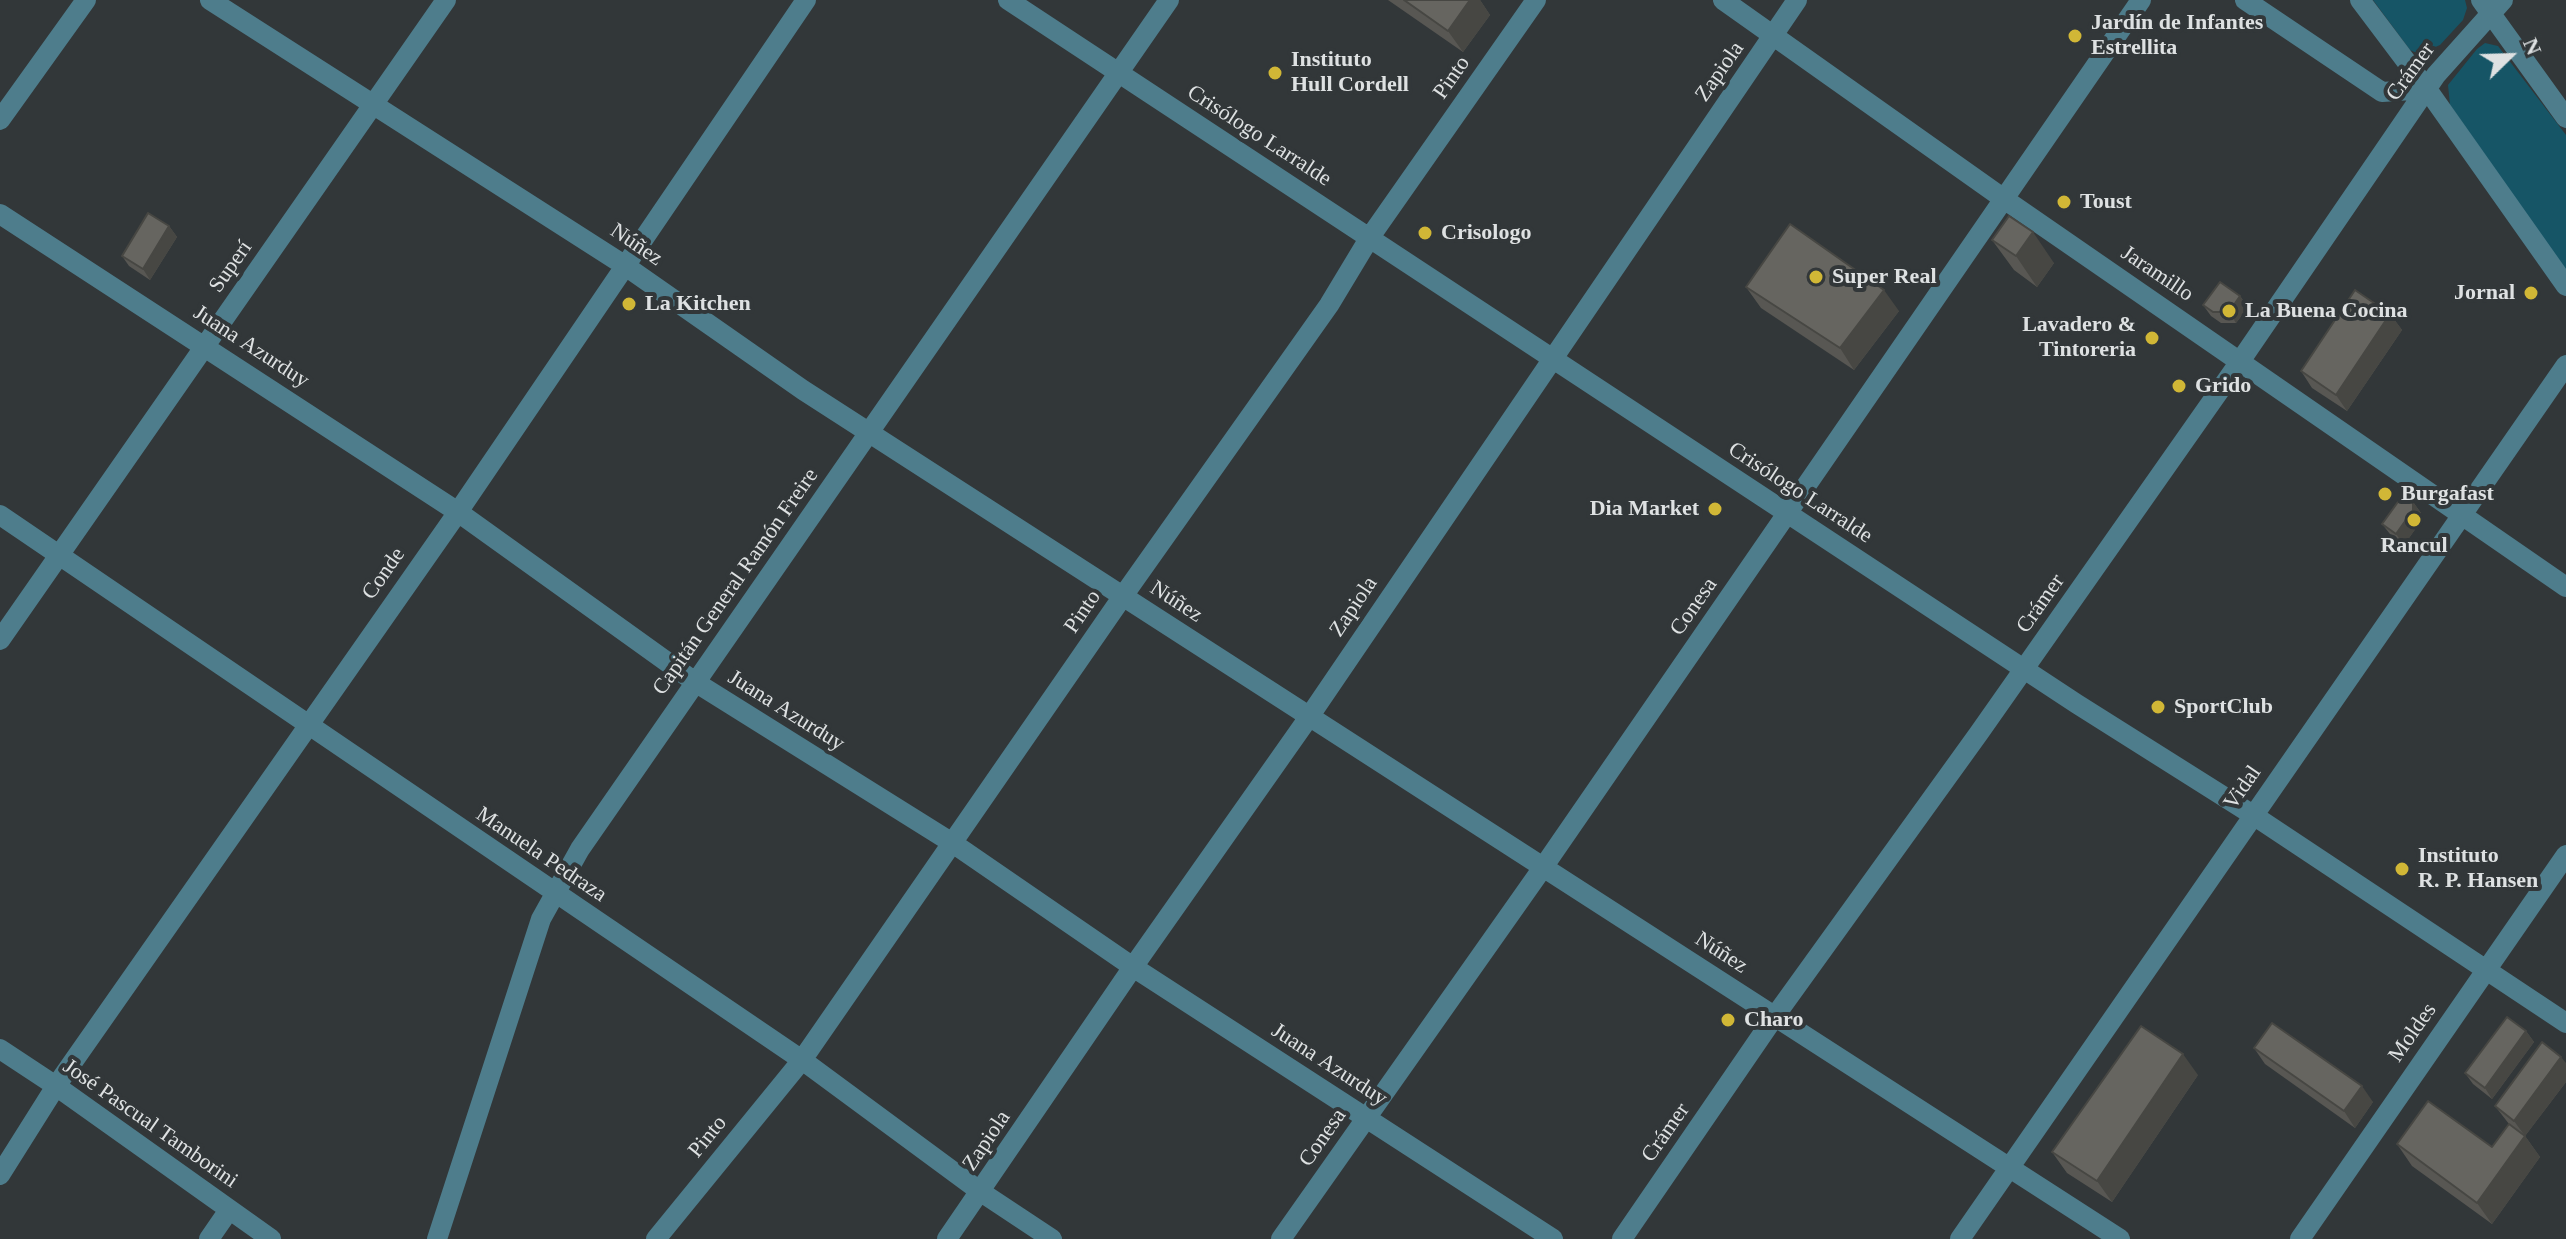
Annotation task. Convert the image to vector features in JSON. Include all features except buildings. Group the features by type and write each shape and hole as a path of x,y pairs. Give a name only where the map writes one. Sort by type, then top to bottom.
{"street":[{"path":"0,120 86,0"},
{"name":"Núñez","path":"210,0 624,265 803,390 2120,1239"},
{"name":"Superí","path":"0,640 446,0"},
{"name":"Conde","path":"0,1175 56,1086 458,512 806,0"},
{"name":"Crisólogo Larralde","path":"1008,0 2566,1023"},
{"name":"Capitán General Ramón Freire","path":"437,1239 541,919 587,840 1169,0"},
{"name":"Pinto","path":"656,1239 802,1060 1329,305 1370,237 1536,0"},
{"name":"Jaramillo","path":"1723,0 2004,199 2566,587"},
{"name":"Zapiola","path":"947,1239 1309,717 1797,0"},
{"name":"Conesa","path":"1281,1239 1544,866 2141,0"},
{"path":"2245,0 2382,92 2427,89"},
{"path":"2360,0 2566,286"},
{"path":"2491,4 2566,118"},
{"name":"Crámer","path":"1622,1239 1775,1016 2241,360 2427,89 2491,4"},
{"name":"Juana Azurduy","path":"0,214 458,512 695,682 954,844 1133,967 1553,1239"},
{"name":"Vidal","path":"1960,1239 2566,365"},
{"name":"Manuela Pedraza","path":"0,515 802,1060 981,1192 1052,1239"},
{"name":"Moldes","path":"2300,1239 2566,855"},
{"name":"José Pascual Tamborini","path":"0,1049 271,1239"},
{"path":"209,1239 229,1210"}],"shaded area":[{"path":"2373,0 2465,0 2467,8 2463,20 2440,45 2419,54 2410,50"},
{"path":"2485,43 2498,46 2566,135 2566,271 2450,105 2448,85"}],"place":[{"name":"Jardín de Infantes Estrellita","path":"2075,36"},
{"name":"Instituto Hull Cordell","path":"1275,73"},
{"name":"Toust","path":"2064,202"},
{"name":"Crisologo","path":"1425,233"},
{"name":"Super Real","path":"1816,277"},
{"name":"Jornal","path":"2531,293"},
{"name":"La Kitchen","path":"629,304"},
{"name":"La Buena Cocina","path":"2229,311"},
{"name":"Lavadero & Tintoreria","path":"2152,338"},
{"name":"Grido","path":"2179,386"},
{"name":"Burgafast","path":"2385,494"},
{"name":"Dia Market","path":"1715,509"},
{"name":"Rancul","path":"2414,520"},
{"name":"SportClub","path":"2158,707"},
{"name":"Instituto R. P. Hansen","path":"2402,869"},
{"name":"Charo","path":"1728,1020"}]}
